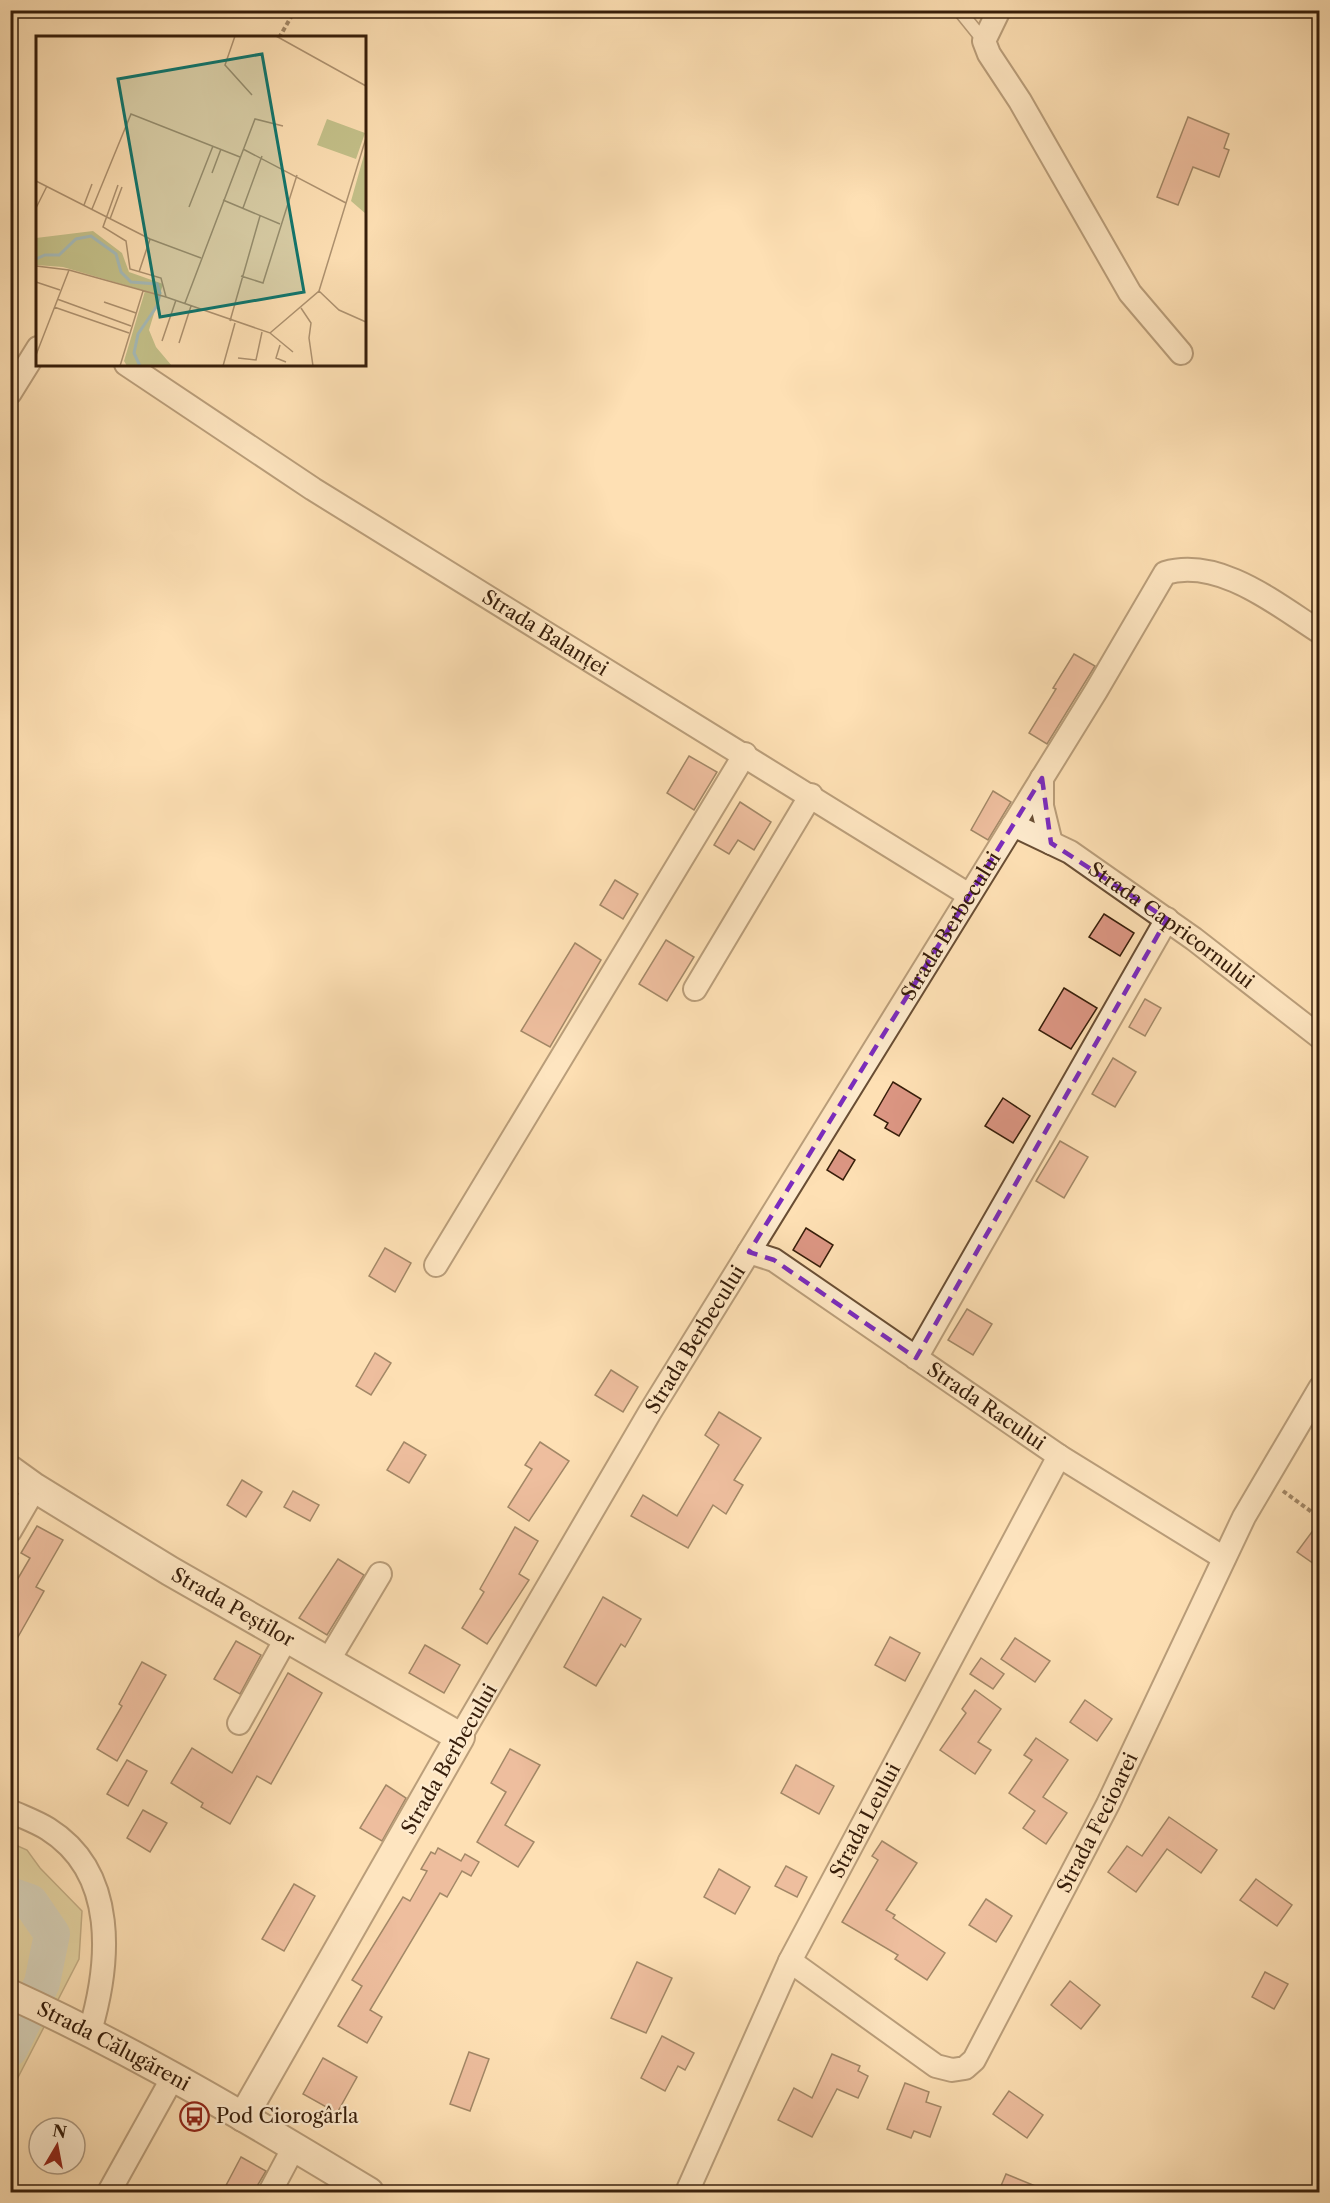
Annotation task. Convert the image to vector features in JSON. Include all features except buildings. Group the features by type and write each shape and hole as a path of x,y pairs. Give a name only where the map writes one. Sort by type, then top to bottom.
{"street":[{"path":"999,10 984,41 989,54 1032,120 1130,293 1181,353"},
{"path":"10,393 36,351"},
{"name":"Strada Balanței","path":"129,366 313,489 745,754 969,895"},
{"name":"Strada Berbecului","path":"243,2116 460,1737 650,1412 1042,778 1165,573 1179,569 1198,569 1234,581 1320,632"},
{"path":"436,1265 745,754"},
{"path":"1042,778 1042,806 1051,843"},
{"path":"695,989 811,795"},
{"name":"Strada Capricornului","path":"1013,825 1070,852 1167,919 1320,1037"},
{"path":"916,1358 1167,919"},
{"name":"Strada Racului","path":"749,1252 774,1260 1059,1456 1224,1558"},
{"name":"Strada Fecioarei","path":"790,1961 923,2059 936,2066 952,2070 965,2068 974,2060 1108,1804 1244,1517 1268,1480 1320,1388"},
{"name":"Strada Leului","path":"687,2193 790,1961 1059,1456"},
{"name":"Strada Peștilor","path":"10,1470 34,1488 170,1571 460,1737"},
{"path":"10,1531 34,1488"},
{"path":"328,1661 380,1574"},
{"path":"239,1723 287,1638"},
{"path":"10,1811 49,1830 74,1851 97,1893 105,1923 106,1956 99,2001 87,2030"},
{"name":"Strada Călugăreni","path":"10,1994 87,2030 173,2077 294,2146 369,2193"},
{"path":"109,2193 173,2077"},
{"path":"270,2193 294,2146"}],"lane":[{"path":"959,10 984,41"}],"path":[{"path":"280,36 295,10"},
{"path":"1268,1480 1320,1518"}],"highlighted area":[{"path":"1042,778 1051,843 1167,919 916,1358 774,1260 749,1252"}],"shaded area":[{"path":"11,1843 27,1850 40,1868 82,1911 79,1959 11,2091"}],"waterway":[{"path":"10,1895 30,1902 52,1934 42,1983 10,2049"}],"place":[{"name":"Pod Ciorogârla","path":"195,2116"}]}
